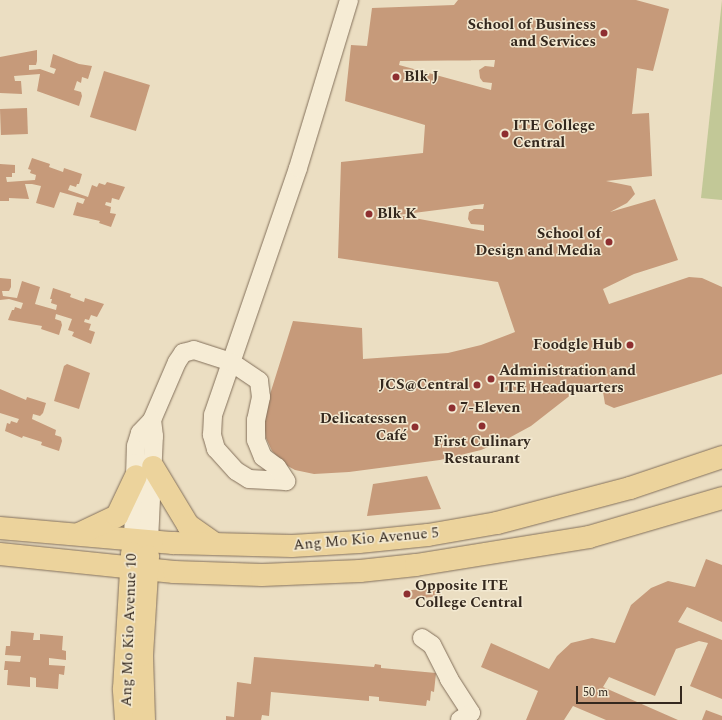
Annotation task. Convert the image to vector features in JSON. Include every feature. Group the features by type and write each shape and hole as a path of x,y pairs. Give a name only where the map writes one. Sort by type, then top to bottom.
{"main road":[{"name":"Ang Mo Kio Avenue 5","path":"0,528 141,540 214,544 292,546 359,542 444,532 498,523 622,490 722,457"},
{"path":"78,534 117,516 144,471 188,525 214,544"},
{"name":"Ang Mo Kio Avenue 5","path":"0,554 139,569 262,575 416,565 588,537 722,498"},
{"name":"Ang Mo Kio Avenue 10","path":"126,720 124,689 139,569 141,540"},
{"name":"Ang Mo Kio Avenue 10","path":"139,569 144,720"}],"street":[{"path":"141,540 144,471 154,436 152,420 177,362 183,353 194,350 231,362 259,381 261,397 256,420 256,440 263,457 277,468 286,481 249,479 236,471 216,449 212,435 213,416 231,362 298,168 349,0"},
{"path":"422,638 432,645 449,679 471,713 460,720"}],"green space":[{"path":"722,0 722,200 701,198"}],"building":[{"name":"ITE College Central","path":"458,0 636,0 669,9 653,71 637,68 632,114 649,113 652,176 606,181 631,186 635,194 627,203 610,212 655,199 678,260 634,274 603,289 609,304 689,277 702,278 722,287 722,374 614,408 605,404 603,392 598,385 587,387 572,394 531,426 507,439 481,450 440,460 349,472 314,474 295,470 284,464 272,451 266,438 264,423 266,407 293,321 362,328 363,359 448,353 481,345 515,332 498,282 338,258 341,162 423,153 425,125 345,101 351,45 367,46 372,8 454,5","holes":["495,60 494,67 485,66 479,70 480,78 483,82 492,83 491,90 399,65 400,61","484,204 483,209 474,209 469,212 468,219 471,224 484,225 484,231 398,215"]},
{"path":"37,50 36,65 29,65 29,70 40,69 54,74 56,69 50,67 53,54 79,64 92,66 88,79 82,77 81,83 77,81 74,90 81,92 82,96 79,106 37,91 40,74 14,76 15,81 21,81 22,94 0,93 0,57"},
{"path":"104,71 150,85 136,131 90,117"},
{"path":"27,108 28,134 1,135 0,109"},
{"path":"32,158 50,164 49,167 63,172 64,168 82,174 79,184 77,184 76,187 70,185 68,190 88,197 92,185 97,187 99,183 105,185 107,182 125,187 119,200 112,198 111,203 106,202 105,205 111,207 110,213 116,214 111,227 99,223 100,221 73,215 77,202 83,204 85,199 60,192 54,208 36,203 41,186 25,184 29,199 9,198 9,201 0,201 0,164 15,165 15,173 12,173 12,177 6,177 7,182 35,180 36,175 30,173 31,170 28,169"},
{"path":"0,278 11,279 11,287 9,291 2,291 3,296 17,298 22,281 40,287 35,304 56,310 57,305 51,303 52,299 50,299 53,288 71,294 70,297 84,302 85,298 104,304 97,317 91,315 89,320 85,319 84,322 91,324 89,330 95,332 91,344 72,336 74,332 68,330 72,319 56,314 55,319 61,321 62,325 59,335 41,329 42,326 8,320 12,310 14,310 15,307 21,309 23,303 9,299 0,300"},
{"path":"67,364 90,373 79,409 54,401 64,366"},
{"path":"0,389 26,400 27,397 46,403 43,413 40,416 33,414 32,419 56,430 55,435 61,437 62,441 59,451 41,445 42,442 23,436 22,438 5,431 7,423 10,424 11,421 17,423 19,419 0,413"},
{"path":"427,476 441,509 367,516 373,484"},
{"path":"706,559 722,565 722,622 687,607 678,622 722,640 722,699 690,686 708,643 699,641 676,649 655,696 609,677 603,687 678,720 606,720 573,706 564,720 526,720 538,691 481,667 491,643 549,669 557,656 571,643 592,638 615,643 631,605 651,588 668,581 695,587"},
{"path":"440,587 441,596 408,599 407,590"},
{"path":"11,631 34,633 33,640 40,640 40,634 63,636 62,650 66,651 66,660 49,658 49,665 65,666 64,675 59,674 58,689 36,687 36,678 30,677 30,687 7,685 8,670 4,670 5,661 20,662 21,656 5,655 6,646 10,646"},
{"path":"254,657 374,667 375,664 381,665 381,668 436,673 434,692 431,691 430,701 427,700 426,706 379,701 379,697 369,696 369,701 271,692 269,716 262,715 261,720 226,720 226,716 234,717 237,682 251,684"},
{"path":"706,710 722,716 722,720 702,720"}],"place":[{"name":"School of Business and Services","path":"604,33"},
{"name":"Blk J","path":"396,77"},
{"name":"ITE College Central","path":"505,134"},
{"name":"Blk K","path":"369,214"},
{"name":"School of Design and Media","path":"609,242"},
{"name":"Foodgle Hub","path":"630,345"},
{"name":"Administration and ITE Headquarters","path":"491,379"},
{"name":"JCS@Central","path":"477,385"},
{"name":"7-Eleven","path":"452,408"},
{"name":"First Culinary Restaurant","path":"482,426"},
{"name":"Delicatessen Café","path":"415,427"},
{"name":"Opposite ITE College Central","path":"407,594"}]}
